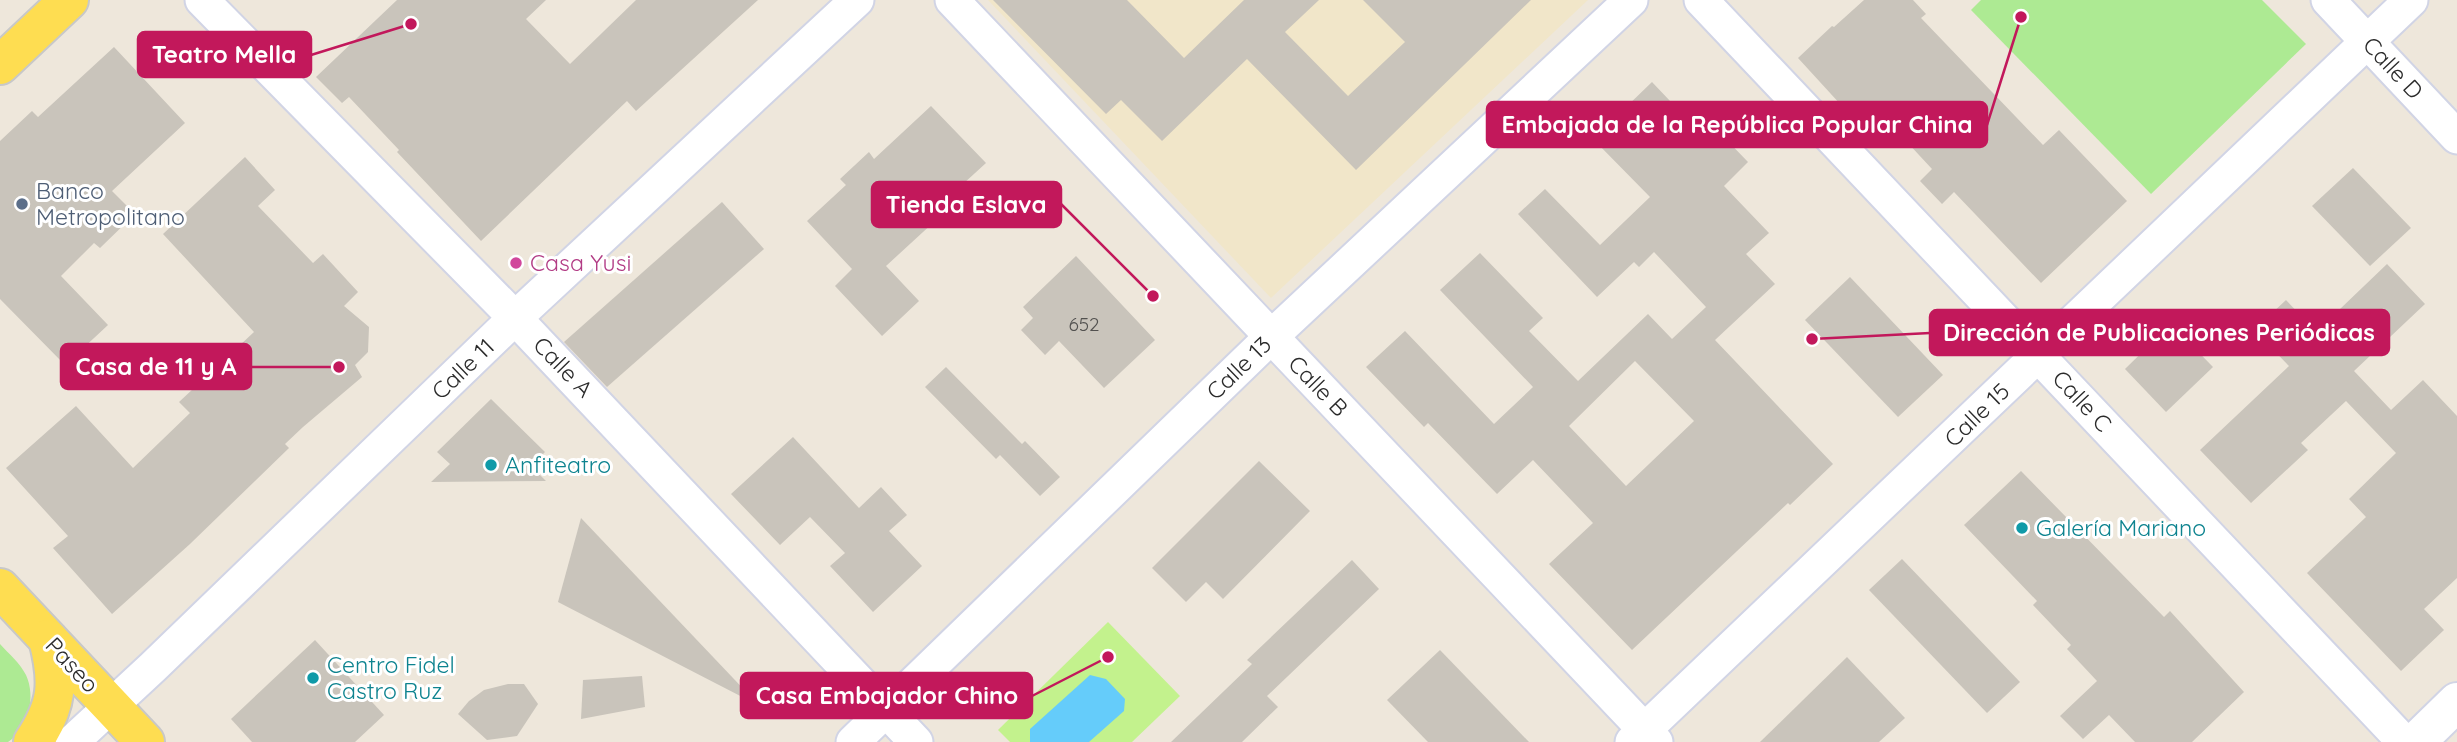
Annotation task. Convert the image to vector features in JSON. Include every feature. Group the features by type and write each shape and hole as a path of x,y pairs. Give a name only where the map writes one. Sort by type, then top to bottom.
{"main road":[{"path":"0,65 69,0"},
{"name":"Paseo","path":"0,588 145,742"},
{"path":"33,742 45,724 55,697 55,668 48,639"}],"street":[{"name":"Calle A","path":"202,0 515,318 916,742"},
{"name":"Calle 11","path":"72,742 515,318 857,0"},
{"name":"Calle B","path":"952,0 1271,337 1644,738"},
{"name":"Calle 13","path":"853,742 1271,337 1631,0"},
{"name":"Calle C","path":"1701,0 2404,742"},
{"name":"Calle D","path":"2328,0 2457,137"},
{"name":"Calle 15","path":"1644,738 2411,0"},
{"path":"2416,742 2457,702"}],"shaded area":[{"path":"988,0 1588,0 1271,298"}],"green space":[{"path":"1981,0 2262,0 2306,44 2151,194 1971,10"},
{"path":"1108,622 1180,696 1132,742 1010,742 998,730"},
{"path":"0,644 24,671 30,693 26,720 8,742 0,742"}],"water":[{"path":"1090,675 1106,679 1125,699 1124,711 1089,742 1030,742 1030,729"}],"building":[{"path":"397,0 546,0 526,19 570,64 636,0 758,0 636,111 627,101 481,241 349,97 342,103 316,77"},
{"path":"993,0 1127,0 1184,58 1244,0 1319,0 1285,32 1348,96 1405,42 1363,0 1531,0 1356,170 1247,59 1162,141 1121,100 1106,114"},
{"path":"1864,0 1913,0 1926,14 1921,18 2043,145 2059,130 2127,201 2041,283 1954,192 1942,204 1920,181 1932,169 1880,113 1863,129 1798,58"},
{"path":"114,47 185,123 112,191 135,214 100,248 94,243 61,276 108,325 65,365 0,299 0,141 32,111 38,117"},
{"path":"1652,82 1709,142 1719,132 1748,162 1724,186 1769,233 1746,254 1775,284 1715,340 1833,464 1632,650 1549,564 1593,523 1533,460 1497,494 1428,423 1424,427 1366,367 1405,331 1494,424 1533,387 1440,290 1480,253 1543,318 1529,331 1578,381 1648,314 1672,339 1706,307 1654,252 1639,267 1634,262 1597,297 1518,214 1545,189 1600,245 1650,197 1593,139","holes":["1635,361 1694,421 1626,486 1569,426"]},
{"path":"931,106 986,163 929,215 935,221 886,266 919,301 882,336 835,286 852,269 807,221 846,185 840,179 869,152 874,159"},
{"path":"245,157 275,190 258,206 313,263 323,254 358,292 344,306 369,327 368,352 355,365 362,377 285,444 289,448 190,544 112,614 53,548 68,536 6,468 76,406 133,468 190,413 179,402 254,332 163,234"},
{"path":"2353,168 2411,228 2370,266 2312,206"},
{"path":"722,202 764,249 607,387 564,342"},
{"path":"1076,256 1155,340 1104,388 1059,341 1045,355 1021,330 1033,318 1023,307"},
{"path":"2387,264 2425,304 2354,371 2391,410 2423,380 2457,416 2457,578 2424,609 2444,630 2401,671 2307,573 2366,517 2349,499 2396,453 2346,401 2301,443 2308,450 2251,503 2200,450 2289,366 2254,330 2286,300 2316,332"},
{"path":"1850,277 1943,375 1898,417 1805,320"},
{"path":"2171,324 2213,367 2166,412 2125,369"},
{"path":"946,367 1022,444 1025,441 1060,477 1040,496 1000,455 996,459 925,387"},
{"path":"491,399 545,452 531,466 546,481 431,482 450,464 437,452"},
{"path":"793,437 859,508 881,487 907,515 889,531 922,566 873,612 830,566 845,553 810,517 780,545 731,494"},
{"path":"1259,461 1310,511 1223,599 1206,582 1186,602 1152,568"},
{"path":"2021,471 2164,617 2170,611 2244,692 2192,742 2135,742 2109,715 2083,739 2060,716 2097,681 2067,649 2071,645 2033,605 2037,601 1964,525"},
{"path":"581,518 752,698 750,701 558,602"},
{"path":"1902,559 2020,682 1987,713 1869,590"},
{"path":"1352,560 1379,589 1267,696 1278,707 1242,742 1171,742 1252,664 1247,660"},
{"name":"Centro Fidel Castro Ruz","path":"315,640 384,715 355,742 252,742 231,719"},
{"path":"1440,650 1529,742 1428,742 1387,700"},
{"path":"1847,657 1905,718 1879,742 1760,742"},
{"path":"642,676 645,707 581,719 583,680"},
{"path":"508,684 524,684 538,704 517,736 487,740 458,714 484,690"}],"place":[{"name":"Embajada de la República Popular China","path":"2021,17"},
{"name":"Teatro Mella","path":"411,24"},
{"name":"Banco Metropolitano","path":"22,204"},
{"name":"Casa Yusi","path":"516,263"},
{"name":"Tienda Eslava","path":"1153,296"},
{"name":"Dirección de Publicaciones Periódicas","path":"1812,339"},
{"name":"Casa de 11 y A","path":"339,367"},
{"name":"Anfiteatro","path":"491,465"},
{"name":"Galería Mariano","path":"2022,528"},
{"name":"Casa Embajador Chino","path":"1108,657"},
{"name":"Centro Fidel Castro Ruz","path":"313,678"}]}
